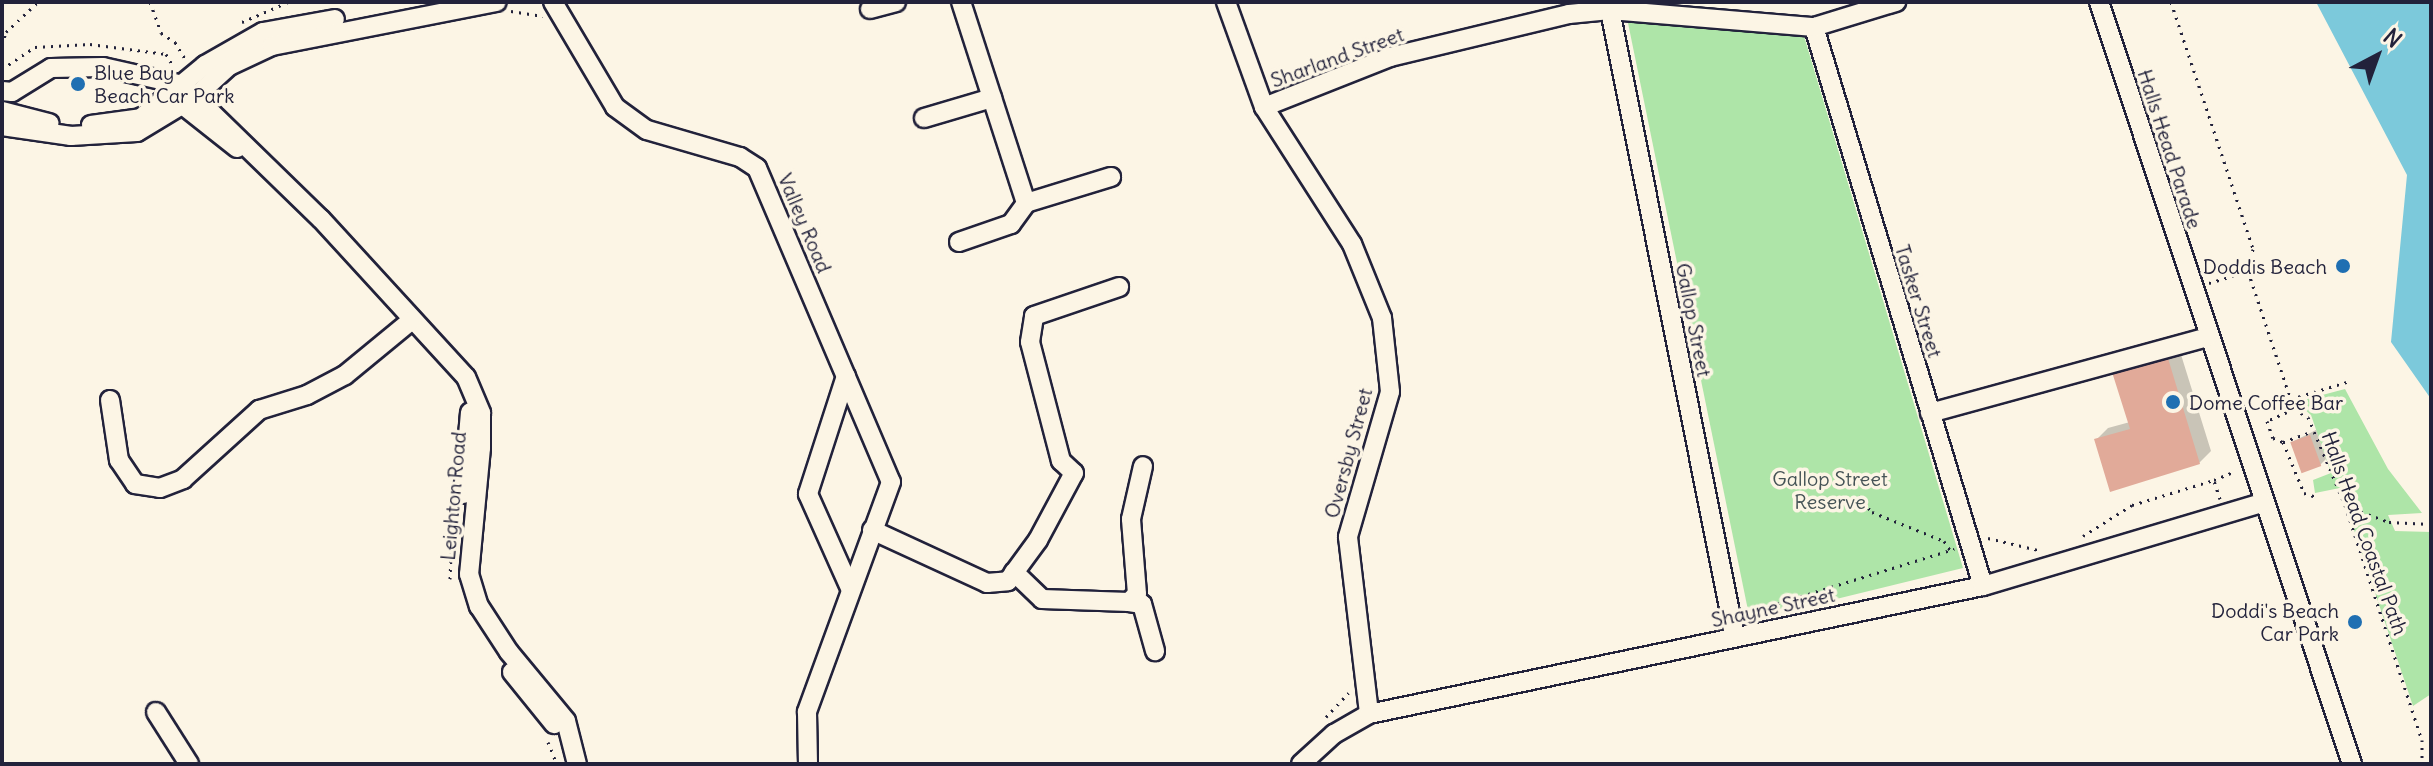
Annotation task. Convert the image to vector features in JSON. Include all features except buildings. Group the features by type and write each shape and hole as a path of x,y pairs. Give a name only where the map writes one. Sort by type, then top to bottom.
{"street":[{"path":"2,111 32,123 104,126 141,118 235,45 263,32 435,2"},
{"path":"2,126 22,132 119,136 178,89 272,46 497,2"},
{"name":"Valley Road","path":"553,2 615,107 647,130 740,157 757,168 891,482 807,712 808,764"},
{"path":"870,9 896,2"},
{"path":"961,2 1026,203"},
{"name":"Oversby Street","path":"1226,2 1264,107 1352,244 1382,318 1390,392 1348,537 1369,714"},
{"name":"Sharland Street","path":"1264,107 1390,57 1569,14 1610,10 1814,27 1896,2"},
{"name":"Halls Head Parade","path":"2099,2 2262,503 2352,764"},
{"name":"Gallop Street","path":"1610,10 1735,638"},
{"name":"Tasker Street","path":"1814,27 1983,586"},
{"path":"2,91 12,92 51,68 103,67 178,89"},
{"name":"Leighton Road","path":"178,89 272,172 466,377 481,413 468,549 472,584 479,606 509,652 566,721 577,764"},
{"path":"924,118 992,98"},
{"path":"959,242 1011,224 1026,203 1111,177"},
{"path":"872,530 987,583 1008,581 1074,473 1061,461 1030,342 1034,316 1119,287"},
{"path":"110,400 119,460 135,484 160,488 183,479 259,410 307,395 345,375 412,320"},
{"path":"1930,413 2208,337"},
{"name":"Leighton Road","path":"445,354 470,415 457,558 471,612 504,663 558,728 566,764"},
{"path":"846,376 808,494 850,588"},
{"path":"1129,602 1137,594 1131,519 1143,466"},
{"name":"Shayne Street","path":"1301,764 1334,734 1369,714 1983,586 2262,503"},
{"path":"1014,572 1042,599 1142,604 1155,651"},
{"path":"156,712 189,764"}],"path":[{"path":"2,45 6,32 38,2"},
{"path":"150,2 161,33 175,42 190,67 197,59"},
{"path":"240,26 247,16 288,2"},
{"name":"Halls Head Coastal Path","path":"2171,2 2253,249 2248,271 2294,409 2308,417 2345,505 2422,740 2422,764"},
{"path":"2,69 35,47 90,44 166,54 178,89"},
{"path":"2192,288 2248,271"},
{"path":"2291,399 2350,381"},
{"path":"2294,409 2267,421 2273,438 2283,442 2313,431"},
{"path":"2283,442 2304,493 2316,497"},
{"path":"2235,471 2239,482"},
{"path":"2080,537 2132,505 2214,480"},
{"path":"2220,500 2228,495"},
{"path":"1858,496 1872,512 1944,541 1950,550 1992,537 2015,548 2041,550"},
{"path":"2345,505 2389,522 2431,524"}],"green space":[{"name":"Gallop Street Reserve","path":"1627,18 1804,36 1963,568 1750,620"},
{"path":"2345,389 2388,469 2422,513 2388,515 2395,531 2431,532 2431,694 2413,706 2340,488 2315,493 2313,480 2331,473 2311,415 2296,402"}],"water":[{"path":"2316,2 2431,2 2431,399 2391,342 2407,175"}],"place":[{"name":"Blue Bay Beach Car Park","path":"78,84"},
{"name":"Doddis Beach","path":"2343,266"},
{"name":"Dome Coffee Bar","path":"2173,402"},
{"name":"Doddi's Beach Car Park","path":"2355,622"}]}
